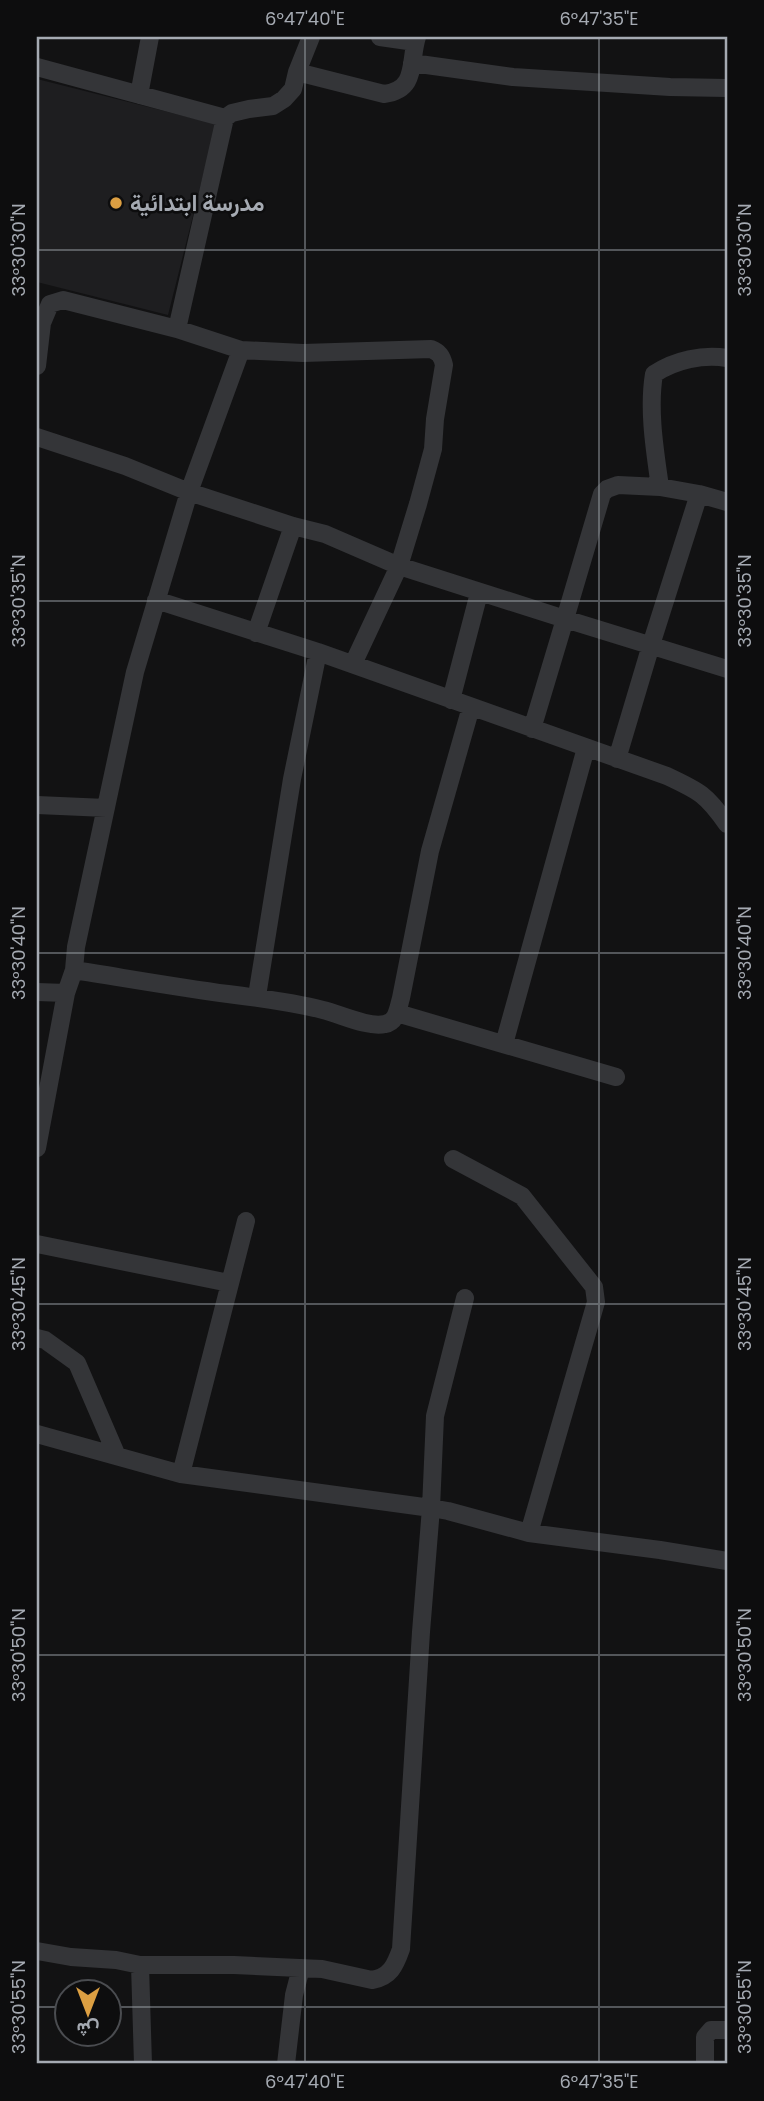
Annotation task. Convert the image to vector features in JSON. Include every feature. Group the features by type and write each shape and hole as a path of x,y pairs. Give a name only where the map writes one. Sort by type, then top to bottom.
{"street":[{"path":"139,95 150,37"},
{"path":"177,328 225,118 232,113 273,106 285,99 293,89 311,37"},
{"path":"297,72 384,94 401,90 407,83 416,39 380,37"},
{"path":"412,63 513,77 670,88 727,88"},
{"path":"37,67 225,118"},
{"path":"37,366 45,312 50,304 58,300 177,328 241,350 303,353 431,349 438,352 444,365 433,449 399,566 353,664"},
{"path":"37,1148 66,993 74,970 76,947 135,672 189,492 241,350"},
{"path":"660,487 654,430 654,374 665,366 687,360 727,358"},
{"path":"37,437 125,466 189,492 325,534 399,566 479,593 727,669"},
{"path":"532,729 602,494 618,485 660,487 727,502"},
{"path":"617,759 650,645 699,494"},
{"path":"256,633 293,526"},
{"path":"451,700 479,593"},
{"path":"156,600 353,664 667,776 703,794 727,824"},
{"path":"257,996 292,779 318,652"},
{"path":"74,970 257,996 324,1010 369,1024 385,1025 393,1021 397,1013 430,851 471,707"},
{"path":"504,1044 586,748"},
{"path":"37,805 106,808"},
{"path":"37,992 66,993"},
{"path":"397,1013 616,1077"},
{"path":"453,1159 522,1196 594,1287 596,1302 529,1533"},
{"path":"181,1474 246,1221"},
{"path":"37,1244 229,1283"},
{"path":"37,1951 71,1958 116,1960 140,1965 322,1969 372,1980 382,1978 391,1971 401,1949 435,1416 465,1298"},
{"path":"37,1338 46,1340 77,1363 117,1457"},
{"path":"37,1434 181,1474 431,1508 529,1533 660,1550 727,1562"},
{"path":"140,1965 143,2064"},
{"path":"286,2064 294,1995 301,1968"},
{"path":"705,2064 705,2037 711,2030 727,2030"}],"shaded area":[{"name":"مدرسة ابتدائية","path":"37,79 216,124 168,315 37,282"}],"place":[{"name":"مدرسة ابتدائية","path":"116,203"}]}
